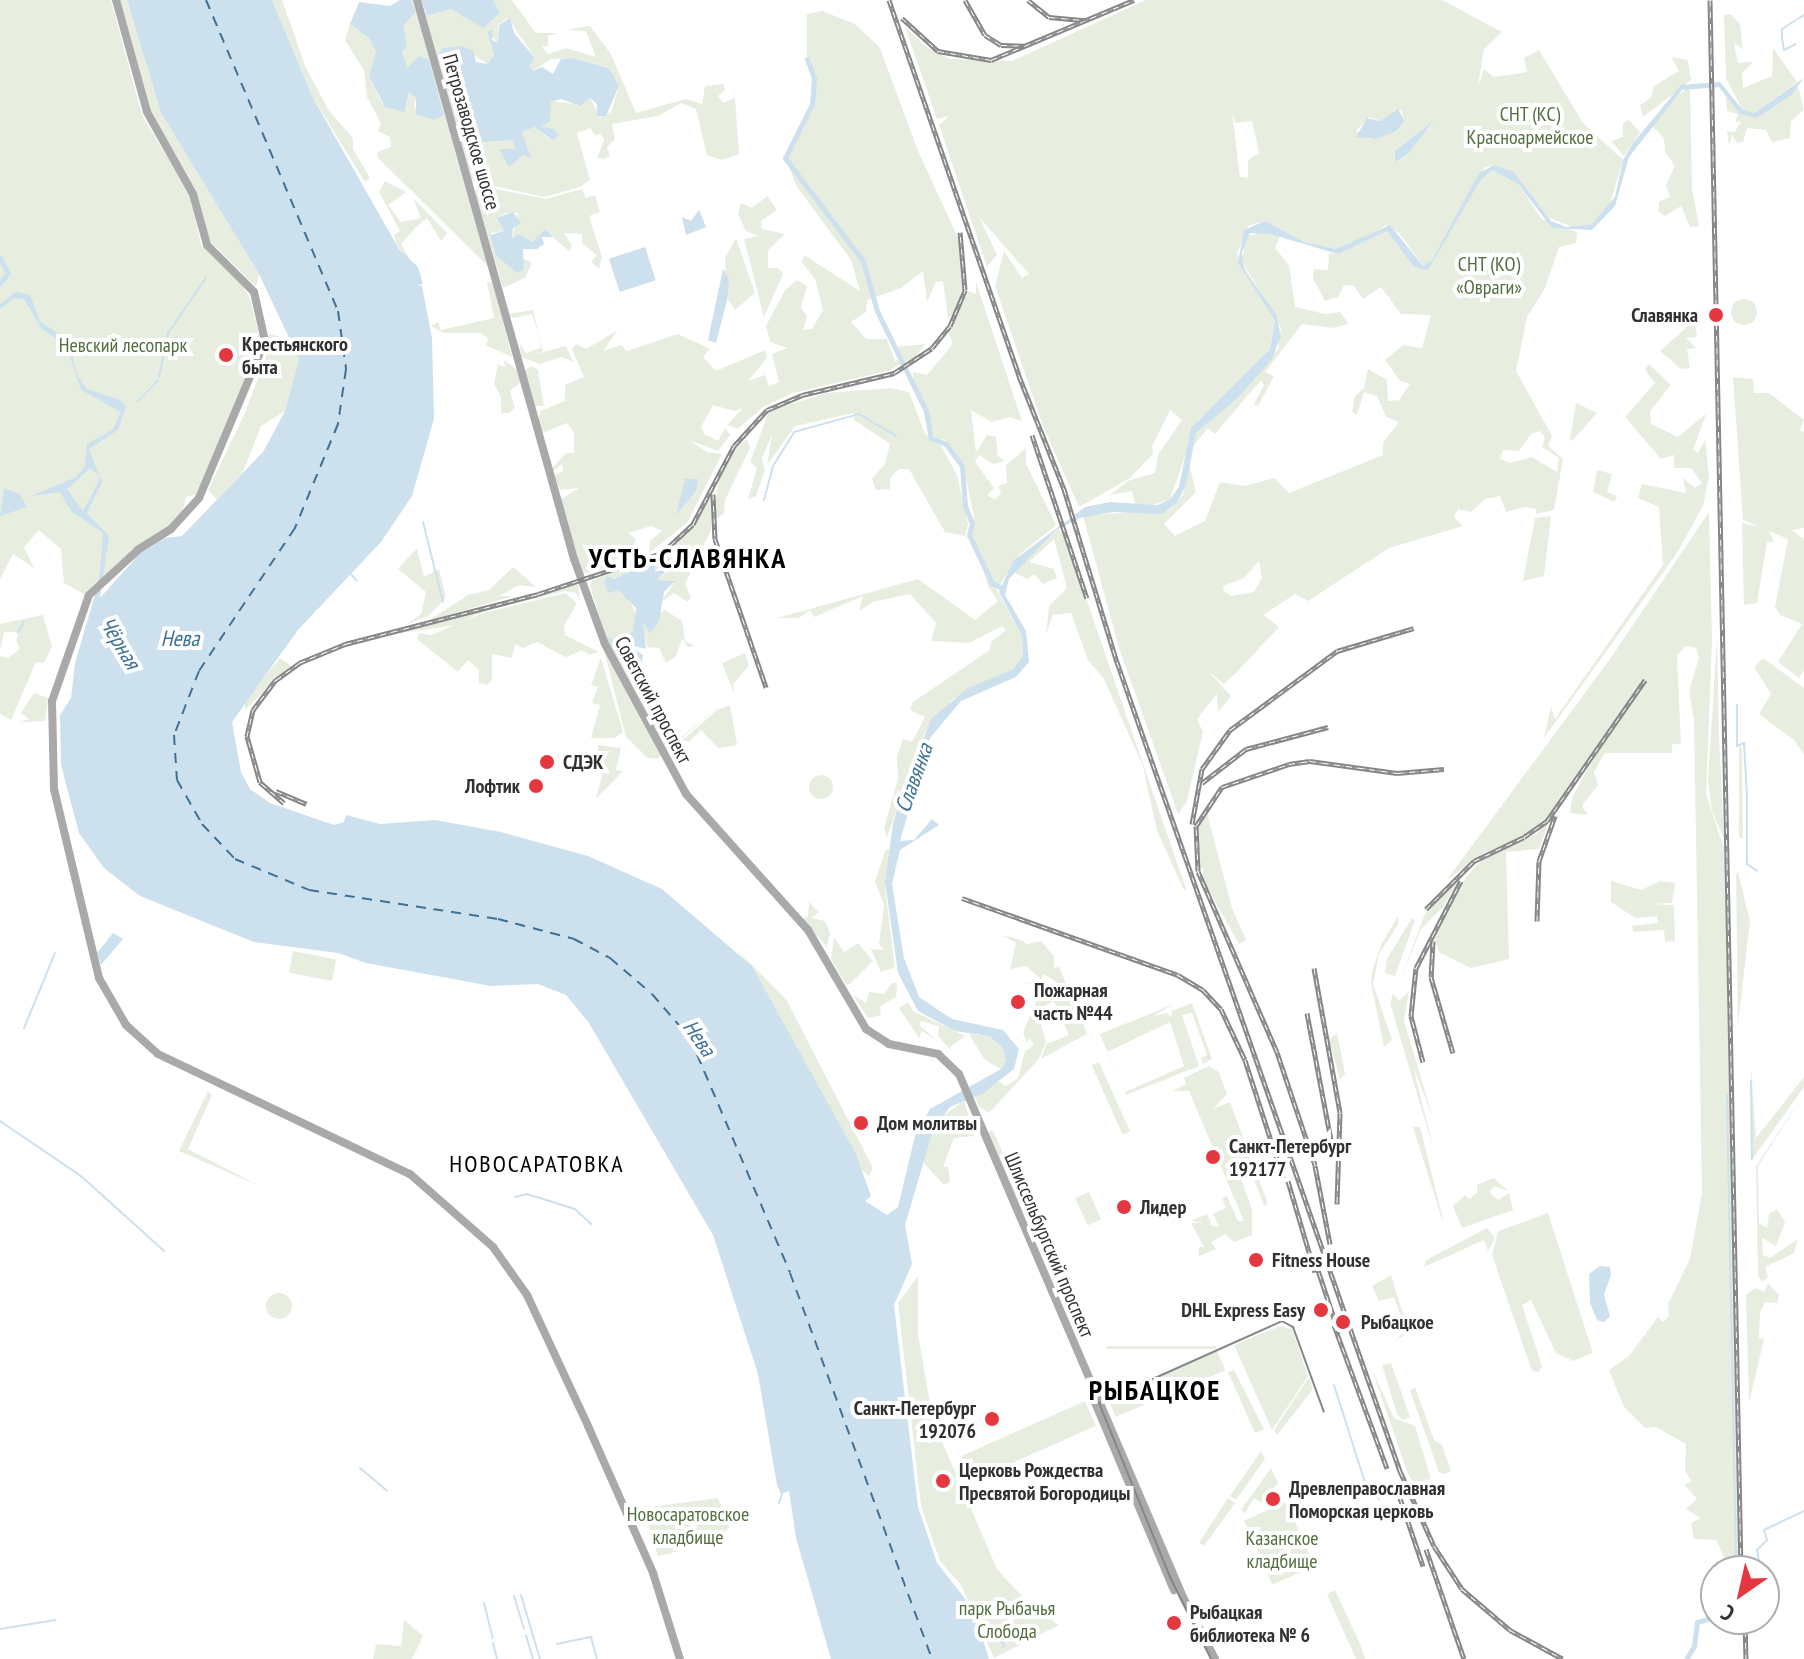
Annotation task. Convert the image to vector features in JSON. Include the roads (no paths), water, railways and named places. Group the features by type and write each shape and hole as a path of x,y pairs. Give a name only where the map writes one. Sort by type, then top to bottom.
{"main road":[{"path":"116,0 147,112 193,194 207,245 254,292 265,341 199,498 171,529 88,598 53,696 50,727 56,798 106,994 133,1032 164,1059 410,1174 483,1235 520,1282 536,1313 660,1593 682,1659"},
{"name":"Петрозаводское шоссе","path":"417,0 494,274"},
{"name":"Советский проспект","path":"494,274 586,596 670,768 710,826 808,930 866,1029 889,1044 923,1050 948,1060 962,1082 971,1106"},
{"name":"Шлиссельбургский проспект","path":"971,1106 1168,1577 1208,1659"},
{"name":"Шлиссельбургский проспект","path":"971,1106 1180,1590 1215,1659"}],"water":[{"name":"Нева","path":"127,0 272,0 313,98 399,249 418,267 423,284 418,285 422,286 432,338 434,419 412,496 381,542 298,630 232,722 241,772 250,789 270,803 334,825 344,822 346,815 380,824 435,820 501,832 588,856 662,889 752,966 856,1154 871,1196 865,1201 887,1215 898,1207 915,1136 930,1109 1001,1069 1006,1060 1002,1046 988,1036 955,1031 918,1011 898,973 885,882 893,824 905,783 932,718 968,688 1012,670 1023,656 1022,636 999,592 1013,561 1085,507 1110,502 1158,505 1170,499 1179,487 1191,428 1270,349 1275,320 1238,263 1244,230 1265,221 1304,242 1336,249 1390,225 1423,266 1432,260 1479,173 1494,165 1514,172 1551,221 1566,227 1591,225 1615,197 1623,160 1633,143 1681,85 1720,82 1742,109 1754,113 1804,78 1791,95 1757,118 1740,114 1719,87 1682,90 1629,157 1615,206 1592,230 1552,228 1518,184 1492,170 1480,181 1428,270 1414,267 1387,231 1338,254 1270,234 1250,233 1242,252 1244,270 1276,314 1281,336 1272,359 1238,398 1196,433 1186,485 1177,503 1162,514 1114,512 1079,518 1055,531 1009,579 1005,595 1026,631 1029,662 1016,677 961,701 930,738 900,841 914,840 932,819 939,825 900,850 892,884 904,958 919,997 952,1019 1003,1030 1019,1049 1014,1069 982,1094 950,1107 934,1127 905,1225 912,1264 894,1305 918,1507 937,1563 974,1610 989,1659 831,1659 796,1538 789,1491 781,1494 777,1485 758,1374 713,1235 589,1023 566,995 538,984 491,986 366,963 338,953 254,942 140,896 104,868 79,833 61,765 60,715 71,698 75,663 99,581 103,533 71,511 60,492 31,496 76,477 85,466 87,444 112,430 121,412 81,390 67,347 41,328 24,299 15,298 0,309 0,304 16,292 30,295 40,321 69,341 77,375 87,389 120,400 126,407 118,430 89,449 99,474 102,482 87,513 109,536 100,598 143,550 165,538 182,536 263,452 285,411 299,359 259,274 161,113","holes":["89,469 99,474 99,481 83,511 67,489"]},
{"path":"400,0 411,0 416,12 404,25 407,46 402,52 408,68 419,56 429,60 444,115 434,120 416,114 416,98 409,92 405,112 385,107 369,76 376,51 369,38 350,24 359,2 390,6"},
{"path":"421,0 493,0 500,13 483,28 451,9 427,16"},
{"path":"510,18 514,33 535,58 530,65 533,71 542,67 553,74 561,59 572,58 609,68 619,86 606,116 597,116 597,104 590,98 580,106 561,99 551,102 550,121 540,127 554,129 559,136 552,140 535,127 522,132 531,158 523,155 509,167 499,149 515,149 513,140 463,143 438,55 443,48 460,46 473,50 476,62 487,64 494,55 487,31 493,30 492,40 498,43 499,25"},
{"path":"1398,109 1405,121 1396,131 1377,139 1356,137 1367,118 1380,121"},
{"path":"1434,120 1409,153 1395,162 1395,151"},
{"path":"699,210 706,227 686,235 682,217 691,221"},
{"path":"513,212 521,223 513,228 512,238 519,234 533,242 545,229 553,237 542,237 544,244 537,249 523,249 524,269 518,273 496,256 490,235 504,231 496,218"},
{"path":"645,247 656,280 620,292 609,259"},
{"path":"723,269 729,279 716,343 708,340"},
{"path":"685,479 698,479 696,491 676,515"},
{"path":"4,488 19,494 27,507 0,516"},
{"path":"665,559 670,559 670,568 656,580 675,581 664,592 659,621 650,634 643,622 646,649 634,646 631,635 623,642 626,654 634,649 643,655 640,674 634,663 625,664 629,656 621,662 607,638 620,639 633,631 636,608 618,590 609,593 604,583 607,576 614,579 656,560 655,571 660,571"},
{"path":"113,933 123,939 101,965 97,953"},
{"path":"1600,1266 1610,1267 1611,1275 1604,1295 1610,1316 1604,1322 1597,1320 1590,1303 1589,1274"}],"waterway":[{"path":"1798,19 1804,15"},
{"path":"1796,20 1782,29 1784,50 1796,44"},
{"path":"807,59 814,78 812,104 785,158 863,261 877,311 926,411 931,438 946,444 962,466 965,506 972,523 969,535 992,583 1002,588"},
{"name":"Чёрная","path":"0,258 8,273 0,283"},
{"path":"159,377 168,333 206,278"},
{"path":"138,401 158,380"},
{"path":"764,500 773,466 794,432 859,414 896,436"},
{"path":"423,522 443,602"},
{"path":"351,574 357,581"},
{"path":"18,633 24,621"},
{"path":"1737,705 1737,746 1744,743 1747,864 1757,871"},
{"path":"24,1028 55,953"},
{"path":"1751,1081 1752,1159"},
{"path":"1727,1095 1736,1555"},
{"path":"0,1121 81,1176 164,1251"},
{"path":"515,1197 527,1194 575,1209 591,1224"},
{"path":"1334,1385 1368,1492 1379,1499"},
{"path":"360,1468 387,1491"},
{"path":"779,1503 782,1494"},
{"path":"1758,1555 1757,1550 1767,1540 1764,1530 1804,1511"},
{"path":"521,1595 540,1659"},
{"path":"514,1596 524,1629"},
{"path":"484,1603 493,1638"},
{"path":"0,1629 55,1620"},
{"path":"988,1621 1004,1646"},
{"path":"1686,1659 1694,1646 1697,1622 1700,1621"},
{"path":"526,1635 533,1659"},
{"path":"557,1644 591,1637 597,1659"},
{"path":"493,1643 497,1659"}],"tram line":[{"path":"1211,1659 1170,1577 1099,1403 1282,1321 1293,1327 1324,1412"}],"railway":[{"path":"889,0 1019,376 1064,489 1117,662 1400,1471 1434,1546 1462,1589 1510,1630 1563,1659"},
{"path":"965,0 985,35 1001,45 1025,46"},
{"path":"1028,0 1049,17 1085,20"},
{"path":"902,18 938,51 991,60 1134,0"},
{"path":"1710,0 1741,1555"},
{"path":"284,803 260,782 247,736 253,710 276,680 299,663 345,644 538,594 662,553 693,524 734,446 767,410 802,395 894,373 932,348 950,326 965,290 960,232"},
{"path":"1032,435 1087,598"},
{"path":"713,494 715,539 766,687"},
{"path":"1192,824 1202,769 1230,730 1337,651 1414,628"},
{"path":"1426,909 1474,861 1524,837 1547,821 1645,680"},
{"path":"1202,783 1246,749 1328,727"},
{"path":"1330,1244 1315,1165 1277,1052 1198,871 1196,826 1222,787 1289,764 1310,761 1397,773 1444,769"},
{"path":"276,791 306,804"},
{"path":"1537,921 1539,861 1555,816"},
{"path":"1423,1062 1411,1016 1416,968 1461,881"},
{"path":"962,898 1178,975 1203,990 1221,1009 1245,1060 1283,1178"},
{"path":"1433,941 1431,977 1453,1053"},
{"path":"1314,968 1340,1113 1337,1204"},
{"path":"1307,1013 1333,1151"},
{"path":"1288,1181 1315,1272"},
{"path":"1315,1261 1339,1333"},
{"path":"1334,1325 1387,1468"},
{"path":"1400,1498 1423,1566"},
{"path":"1426,1549 1464,1659"},
{"path":"1745,1635 1746,1659"}],"place":[{"name":"Славянка","path":"1716,315"},
{"name":"Крестьянского быта","path":"226,355"},
{"name":"СДЭК","path":"547,762"},
{"name":"Лофтик","path":"536,786"},
{"name":"Пожарная часть №44","path":"1018,1002"},
{"name":"Дом молитвы","path":"861,1123"},
{"name":"Санкт-Петербург 192177","path":"1213,1157"},
{"name":"Лидер","path":"1124,1207"},
{"name":"Fitness House","path":"1256,1260"},
{"name":"DHL Express Easy","path":"1321,1310"},
{"name":"Рыбацкое","path":"1343,1322"},
{"name":"Санкт-Петербург 192076","path":"992,1419"},
{"name":"Церковь Рождества Пресвятой Богородицы","path":"943,1481"},
{"name":"Древлеправославная Поморская церковь","path":"1273,1499"},
{"name":"Рыбацкая библиотека № 6","path":"1174,1623"}],"district":[{"name":"УСТЬ-СЛАВЯНКА","path":"688,558"},
{"name":"НОВОСАРАТОВКА","path":"537,1164"},
{"name":"РЫБАЦКОЕ","path":"1155,1390"}],"park label":[{"name":"СНТ (КС) Красноармейское","path":"1530,126"},
{"name":"СНТ (КО) «Овраги»","path":"1489,276"},
{"name":"Невский лесопарк","path":"123,345"},
{"name":"Новосаратовское кладбище","path":"688,1526"},
{"name":"Казанское кладбище","path":"1282,1550"},
{"name":"парк Рыбачья Слобода","path":"1007,1620"}]}
